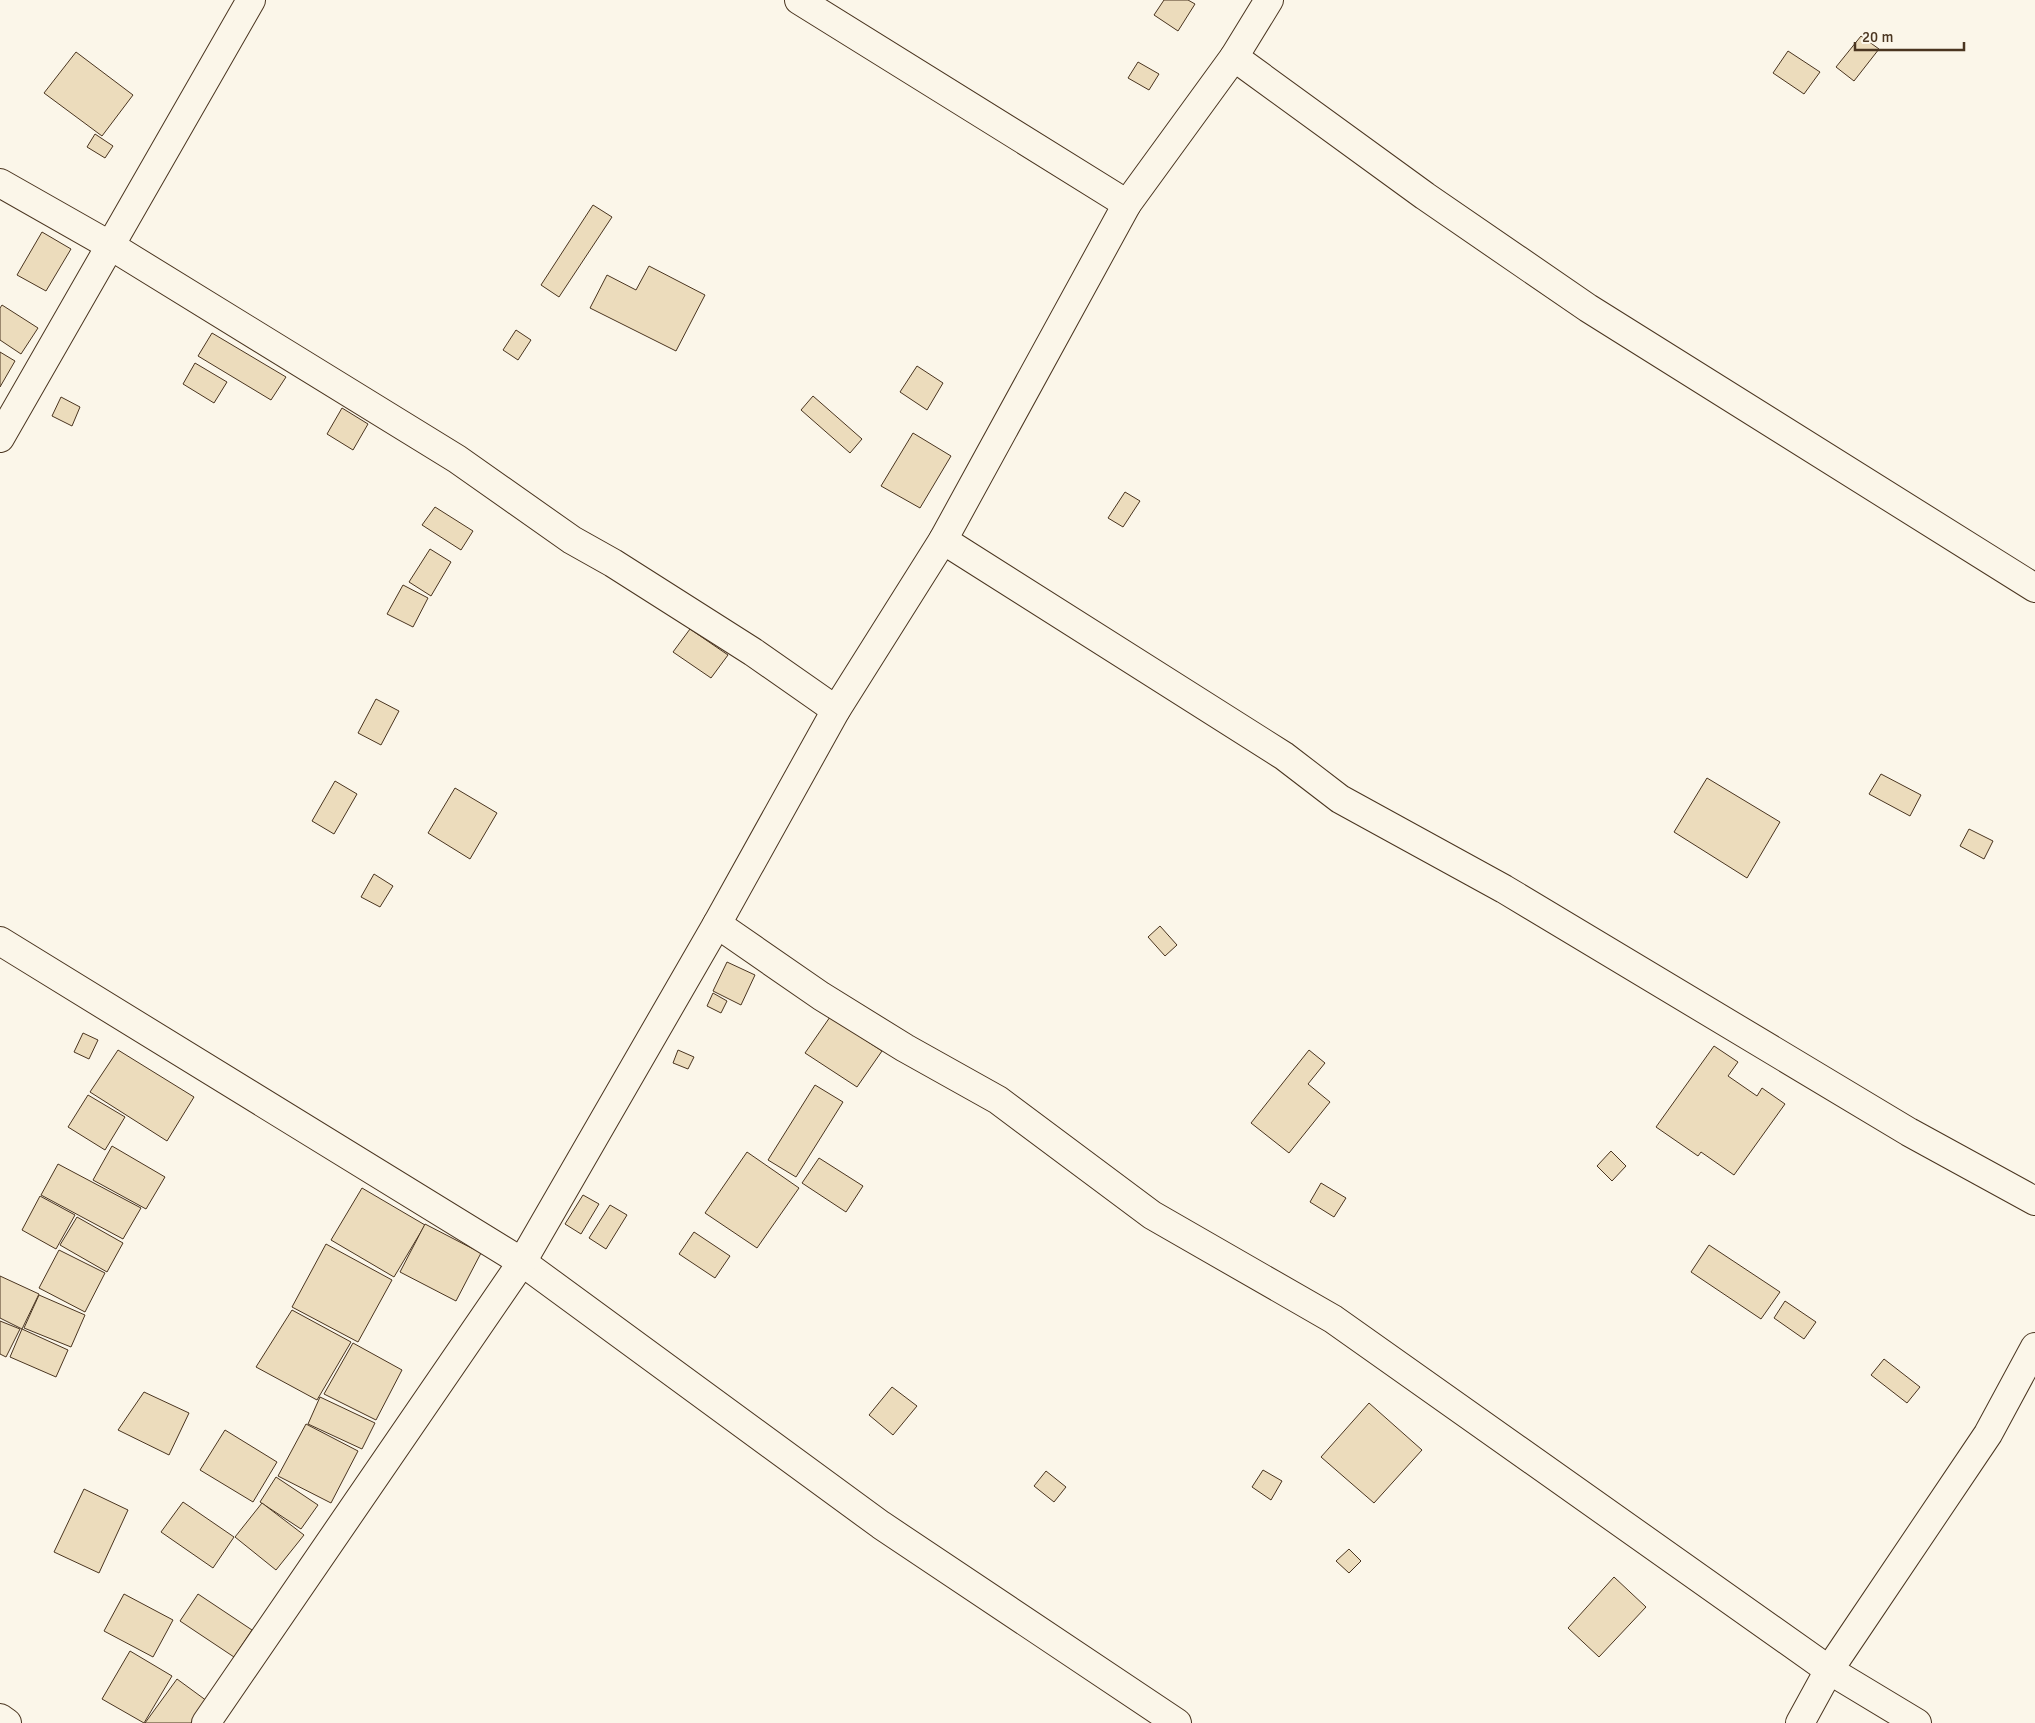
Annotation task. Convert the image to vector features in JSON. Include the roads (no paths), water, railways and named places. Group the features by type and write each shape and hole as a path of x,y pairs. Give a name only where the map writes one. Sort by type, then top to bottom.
{"street":[{"path":"0,438 251,0"},
{"path":"798,0 1127,204"},
{"path":"206,1723 522,1262 717,924 836,710 943,540 1127,204 1234,57 1270,0"},
{"path":"1234,57 1425,196 1588,308 2035,588"},
{"path":"0,183 111,246 457,459 572,540 753,652 836,710"},
{"path":"943,540 1284,756 1340,799 1504,889 1909,1132 2035,1201"},
{"path":"717,924 838,1006 905,1048 998,1100 1152,1215 1333,1319 1829,1670 1917,1723"},
{"path":"0,942 522,1262 881,1525 1176,1723"},
{"path":"1800,1723 1829,1670 1988,1434 2035,1347"},
{"path":"0,1718 7,1723"}]}
